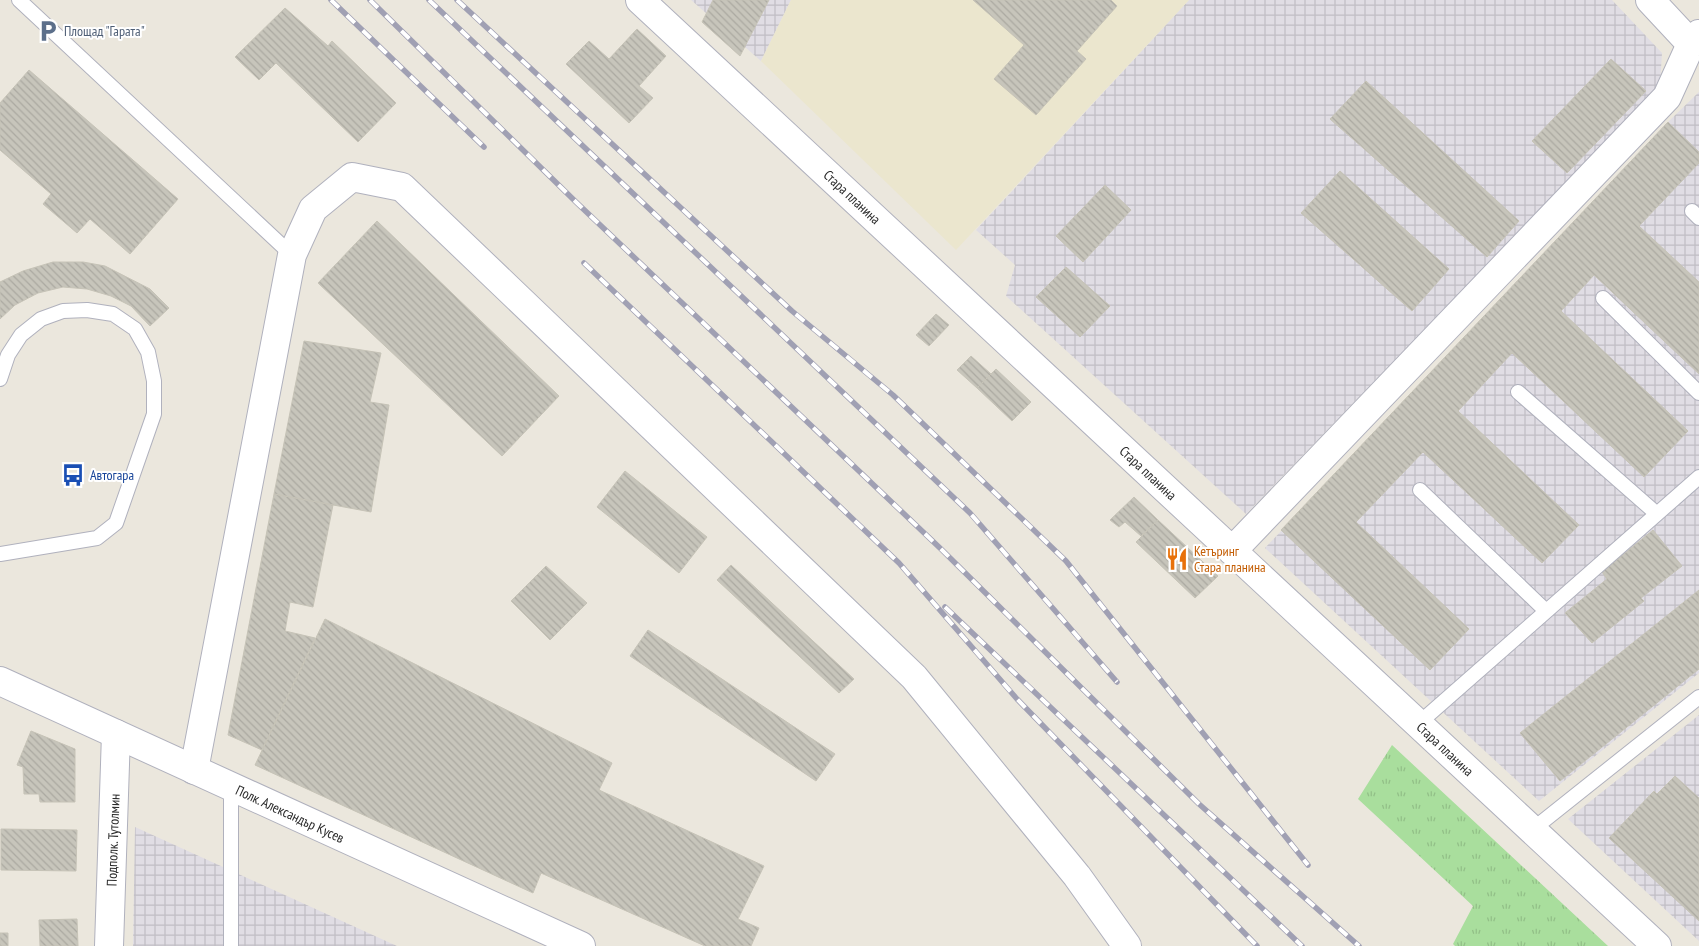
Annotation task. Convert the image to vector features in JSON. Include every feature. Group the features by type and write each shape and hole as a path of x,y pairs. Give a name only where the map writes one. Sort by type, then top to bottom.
{"street":[{"name":"Стара планина","path":"640,0 1657,946"},
{"path":"1232,551 1667,97 1695,39 1650,0"},
{"path":"194,770 292,255 313,209 352,177 402,187 914,677 1077,876 1127,946"},
{"name":"Полк. Александър Кусев","path":"0,681 581,946"},
{"name":"Подполк. Тутолмин","path":"109,946 116,734"}],"lane":[{"path":"19,0 292,255"},
{"path":"1603,298 1699,393"},
{"path":"0,379 8,355 21,335 41,319 63,311 87,310 113,314 134,329 148,352 154,381 154,414 116,523 97,538 0,554"},
{"path":"1518,392 1657,514"},
{"path":"1418,724 1699,477"},
{"path":"1420,490 1546,611"},
{"path":"1532,830 1699,697"},
{"path":"231,786 231,946"}],"shaded area":[{"path":"691,0 791,0 761,61"},
{"path":"791,0 1189,0 956,250 761,61"},
{"path":"1189,0 1612,0 1662,53 1660,85 1246,514 1006,296 1015,265 976,230"},
{"path":"1699,92 1699,673 1539,801 1265,548 1668,122"},
{"path":"1699,715 1699,941 1568,819"},
{"path":"135,827 397,946 133,946"}],"green space":[{"path":"1392,745 1608,946 1455,946 1453,944 1473,906 1358,799"}],"building":[{"path":"713,0 769,0 740,56 702,22"},
{"path":"973,0 1111,0 1117,6 1077,51 1086,59 1036,115 994,79 1024,45"},
{"path":"285,8 328,46 332,41 396,103 358,142 276,63 259,80 235,57"},
{"path":"637,29 666,56 639,86 653,98 629,123 566,64 589,41 609,59"},
{"path":"1611,59 1646,91 1567,173 1532,141"},
{"path":"29,70 178,199 130,254 90,219 77,233 43,204 51,194 0,150 0,103"},
{"path":"1366,81 1519,221 1487,257 1330,119"},
{"path":"1668,122 1699,152 1699,163 1639,226 1699,282 1699,374 1594,275 1561,311 1688,431 1644,477 1512,353 1458,411 1579,525 1542,563 1423,452 1356,522 1469,629 1430,670 1281,530"},
{"path":"1340,171 1449,269 1412,311 1301,213"},
{"path":"1105,185 1131,210 1083,262 1056,236"},
{"path":"377,221 559,396 502,456 318,283"},
{"path":"53,262 83,262 105,266 150,289 169,308 150,326 131,306 111,296 87,289 63,287 38,293 15,305 0,319 0,282 23,271"},
{"path":"1066,267 1110,306 1080,337 1036,297"},
{"path":"936,314 949,325 929,346 916,335"},
{"path":"304,341 381,353 370,402 389,405 371,512 274,494"},
{"path":"971,356 991,374 977,388 957,370"},
{"path":"996,369 1031,402 1012,421 977,388"},
{"path":"625,471 707,537 679,573 597,507"},
{"path":"274,494 333,505 313,607 290,602 285,631 315,638 262,750 228,735"},
{"path":"1134,497 1158,520 1141,536 1125,522 1119,527 1110,520"},
{"name":"Кетъринг Стара планина","path":"1158,520 1218,576 1195,598 1136,542"},
{"path":"1653,530 1682,566 1641,598 1644,601 1592,643 1565,613 1607,579 1602,572"},
{"path":"731,565 854,679 839,693 717,580"},
{"path":"546,566 587,603 550,640 511,601"},
{"path":"1699,590 1699,669 1560,781 1520,733"},
{"path":"325,619 612,763 599,790 764,866 738,919 759,928 751,946 705,946 541,873 533,893 255,765"},
{"path":"648,630 835,754 816,781 630,656"},
{"path":"31,731 75,749 75,802 40,802 39,794 24,794 23,767 17,765"},
{"path":"1675,776 1699,798 1699,921 1609,838 1654,791 1657,794"},
{"path":"1,829 77,830 76,871 1,870"},
{"path":"77,919 78,946 40,946 39,920"},
{"path":"0,933 8,933 8,946 0,946"}],"railway":[{"path":"331,0 484,147"},
{"path":"370,0 577,203 941,549 1199,804 1359,946"},
{"path":"429,0 970,513 1117,682"},
{"path":"457,0 792,311 893,395 1066,561 1308,865"},
{"path":"584,263 899,563 1017,699 1257,946"},
{"path":"945,607 1302,946"}],"place":[{"name":"Площад \"Гарата\"","path":"48,31"},
{"name":"Автогара","path":"73,475"},
{"name":"Кетъринг Стара планина","path":"1177,559"}]}
